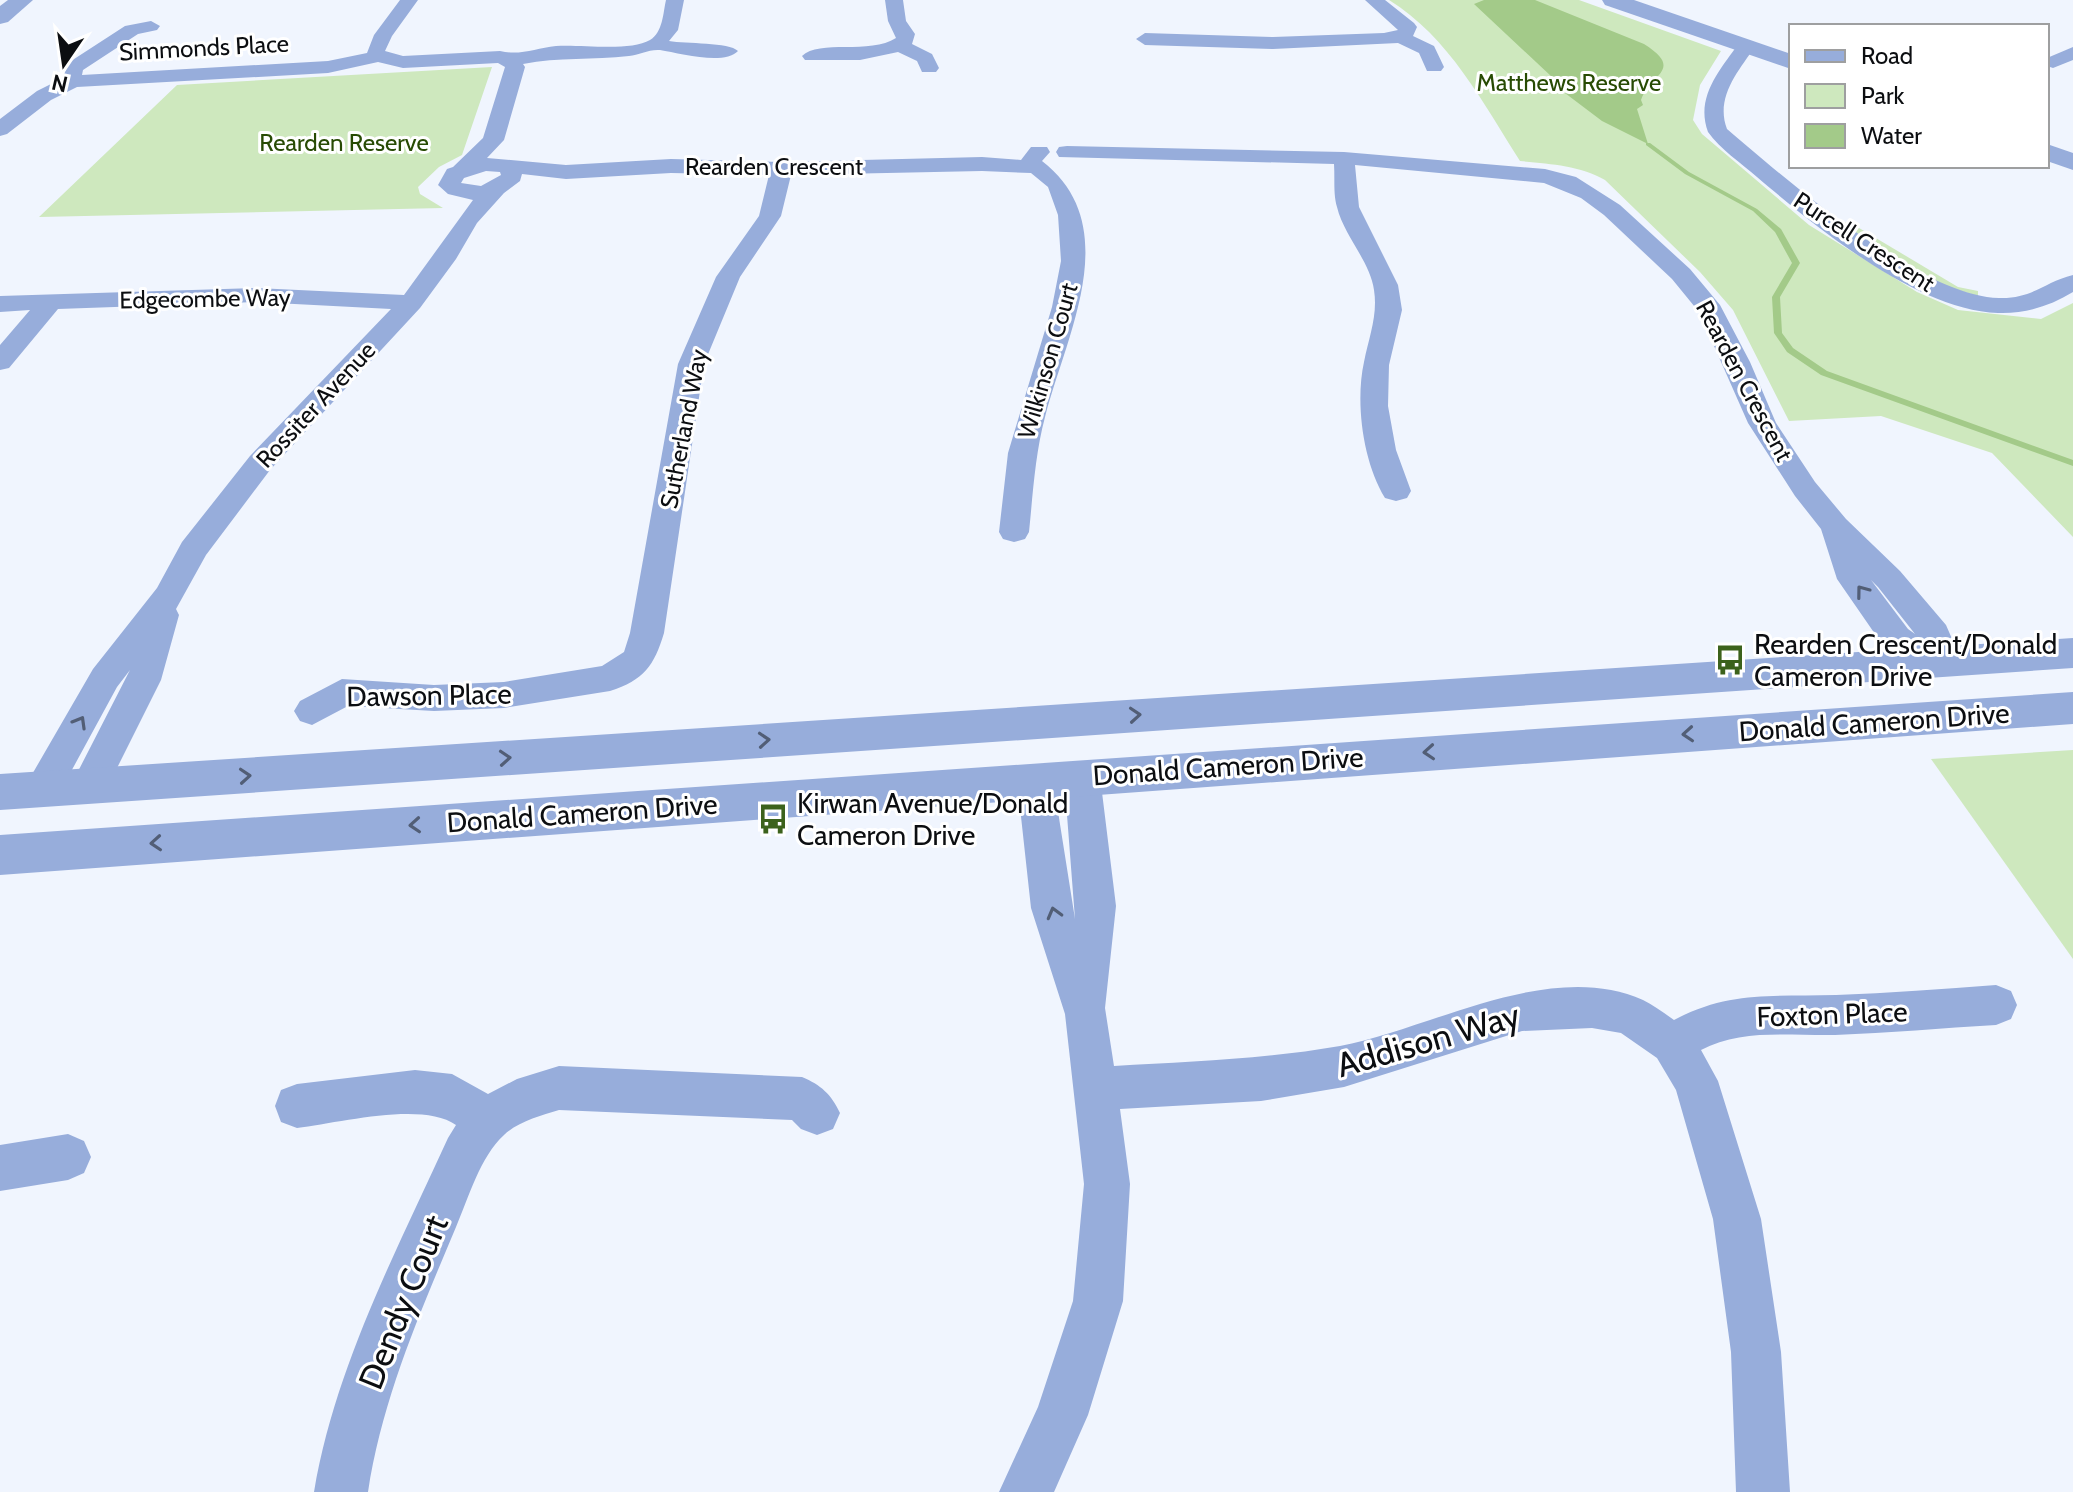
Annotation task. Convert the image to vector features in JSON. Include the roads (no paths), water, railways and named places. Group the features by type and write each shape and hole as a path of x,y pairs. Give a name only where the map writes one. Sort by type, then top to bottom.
{"street":[{"path":"0,17 22,0"},
{"path":"656,44 669,30 675,0"},
{"path":"812,56 857,53 899,45 906,34 897,21 894,0"},
{"path":"1374,0 1408,27 1401,37"},
{"path":"1613,0 1789,61"},
{"path":"1660,0 1789,44"},
{"path":"411,3 383,35 376,51 387,61 484,57 511,61 554,52 630,50 656,44 690,51 729,51"},
{"path":"74,81 72,74 75,67 132,30 151,26"},
{"path":"1145,39 1273,43 1401,37 1427,50 1434,67"},
{"path":"899,45 925,58 929,68"},
{"name":"Purcell Crescent","path":"1746,47 1719,88 1714,101 1713,124 1718,132 1806,208 1910,274 1961,299 2009,305 2035,302 2073,282"},
{"path":"2053,62 2073,53"},
{"name":"Simmonds Place","path":"0,130 38,98 55,87 74,81 328,67 378,56"},
{"path":"467,220 459,179 493,140 515,67 511,61"},
{"path":"2049,134 2073,142"},
{"path":"493,140 503,177"},
{"name":"Rearden Crescent","path":"459,179 467,193 503,177 566,172 671,166 782,169 1038,163 1051,150 1068,169 1128,155 1221,154 1344,158 1497,170 1568,182 1612,210 1681,274 1711,310 1762,423 1805,489 1835,526 1853,579 1896,638 1937,663 1976,715"},
{"path":"2049,153 2073,162"},
{"path":"1344,158 1348,207 1386,285 1389,310 1376,365 1374,406 1382,450 1396,491"},
{"name":"Wilkinson Court","path":"1014,532 1022,456 1043,376 1073,284 1075,248 1068,169 1053,178 1038,163"},
{"name":"Sutherland Way","path":"639,659 647,633 691,364 728,277 770,216 782,169"},
{"name":"Rossiter Avenue","path":"3,854 21,791 170,594 193,550 260,463 411,303 444,259 467,220 503,177"},
{"name":"Edgecombe Way","path":"0,304 256,295 411,303"},
{"path":"0,362 50,303"},
{"name":"Rossiter Avenue","path":"57,851 144,680 170,594"},
{"name":"Donald Cameron Drive","path":"21,791 2073,653"},
{"name":"Dawson Place","path":"312,711 342,692 434,698 504,695 581,685 610,678 639,659"},
{"name":"Donald Cameron Drive","path":"3,854 2073,708"},
{"path":"1074,719 1096,906 1086,1014"},
{"path":"1026,1492 1062,1415 1098,1301 1107,1184 1086,1014 1051,908 1028,722"},
{"name":"Foxton Place","path":"1672,1043 1711,1022 1745,1016 1837,1015 1996,1005"},
{"name":"Addison Way","path":"1096,1089 1261,1080 1344,1066 1522,1011 1592,1008 1630,1015 1672,1043 1696,1081 1737,1219 1756,1352 1763,1492"},
{"name":"Dendy Court","path":"341,1492 349,1442 384,1338 464,1154 487,1120 517,1101 559,1088 802,1099 817,1113"},
{"path":"297,1106 415,1092 452,1096 487,1120"},
{"path":"0,1168 68,1157"},
{"path":"1051,1492 1062,1415"}],"water":[{"path":"1484,0 1535,0 1644,44 1656,53 1662,60 1661,72 1645,91 1641,100 1643,105 1637,109 1648,144 1602,121 1553,84 1552,77 1474,4"}],"waterway":[{"path":"1648,144 1687,173 1755,210 1778,231 1796,263 1776,297 1778,333 1790,350 1824,373 2073,463"}],"place":[{"name":"Rearden Crescent/Donald Cameron Drive","path":"1730,660"},
{"name":"Kirwan Avenue/Donald Cameron Drive","path":"773,819"}],"park label":[{"name":"Matthews Reserve","path":"1569,83"},
{"name":"Rearden Reserve","path":"344,143"}]}
